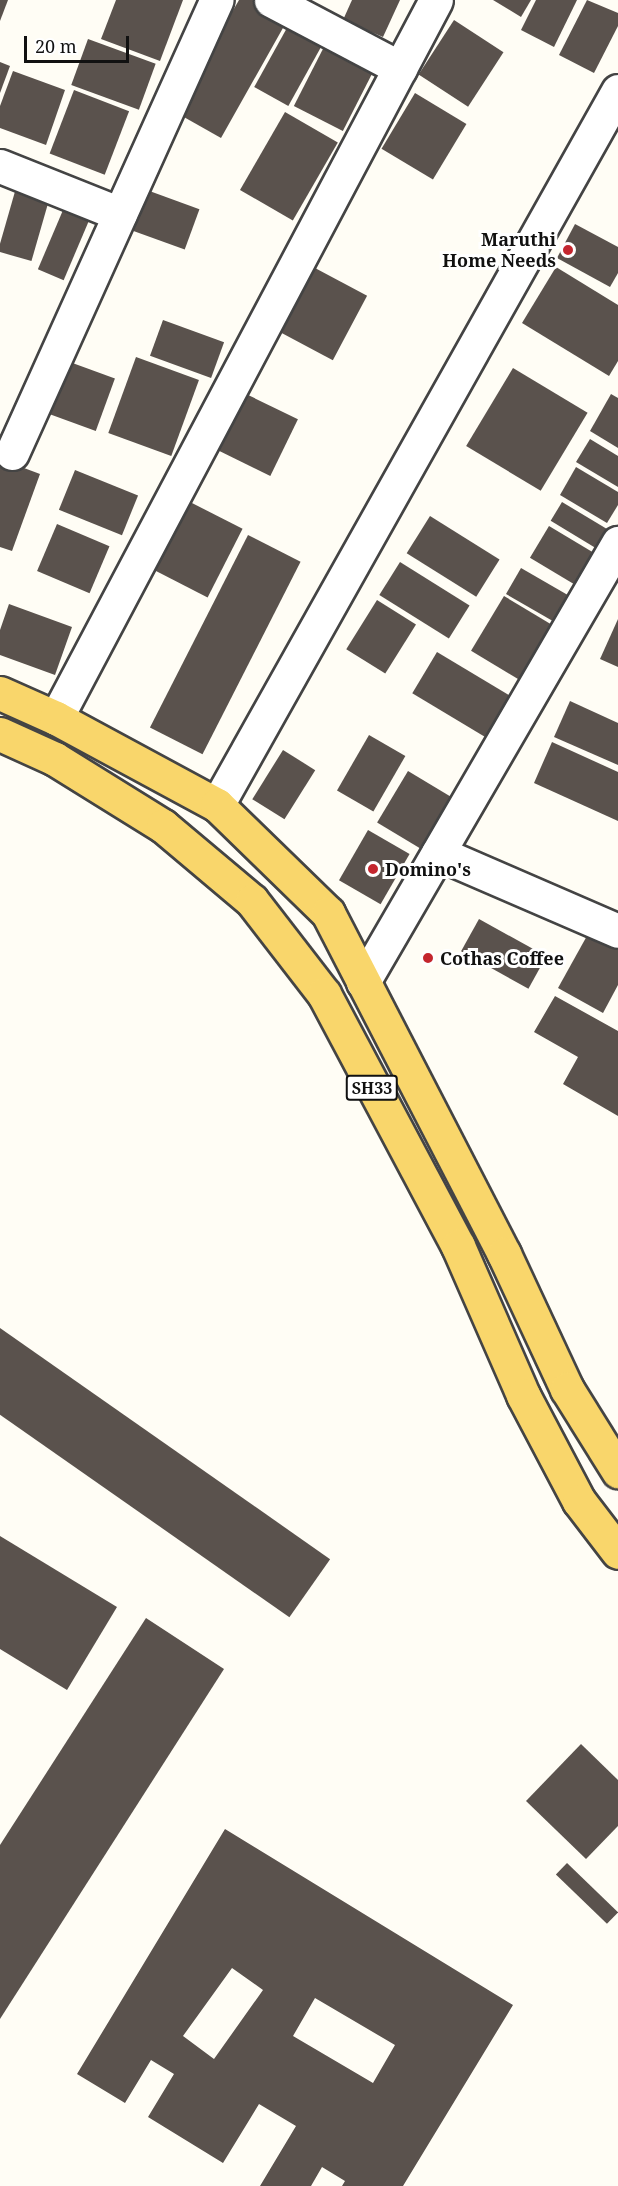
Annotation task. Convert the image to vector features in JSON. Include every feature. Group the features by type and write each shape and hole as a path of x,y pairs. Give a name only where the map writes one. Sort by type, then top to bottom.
{"main road":[{"name":"SH33","path":"0,693 56,718 217,805 328,913 504,1254 567,1389 618,1471"},
{"name":"SH33","path":"0,734 55,759 163,826 252,901 324,994 458,1246 523,1395 573,1490 618,1552"}],"street":[{"path":"12,453 217,0"},
{"path":"271,0 400,68"},
{"path":"56,718 436,0"},
{"path":"217,805 618,91"},
{"path":"0,166 120,214"},
{"path":"363,982 618,543"},
{"path":"438,853 618,931"}],"building":[{"path":"0,0 8,0 0,21"},
{"path":"116,0 183,0 160,61 101,39"},
{"path":"239,0 253,0 288,19 221,138 175,112"},
{"path":"352,0 400,0 383,37 343,20"},
{"path":"493,0 531,0 521,17"},
{"path":"536,0 577,0 554,47 521,30"},
{"path":"587,0 618,13 618,26 594,73 559,55"},
{"path":"293,17 327,36 288,106 254,87"},
{"path":"454,20 503,52 468,107 419,75"},
{"path":"88,39 156,64 139,110 71,85"},
{"path":"327,41 376,66 343,131 294,106"},
{"path":"0,62 10,66 0,93"},
{"path":"13,71 65,90 46,145 0,128 0,106"},
{"path":"74,90 129,111 105,175 50,153"},
{"path":"415,93 466,124 433,180 382,149"},
{"path":"285,112 338,142 293,220 240,190"},
{"path":"16,188 50,198 31,261 0,252 0,244"},
{"path":"144,189 199,209 185,250 129,229"},
{"path":"66,203 92,214 64,280 38,269"},
{"path":"575,224 618,247 618,273 610,287 557,258"},
{"path":"556,267 618,305 618,361 609,376 522,323"},
{"path":"315,268 367,296 333,360 281,332"},
{"path":"163,320 224,342 211,378 150,356"},
{"path":"136,357 199,380 171,456 108,433"},
{"path":"67,361 115,378 96,431 48,414"},
{"path":"513,368 588,413 541,491 466,446"},
{"path":"244,393 298,419 270,476 216,450"},
{"path":"611,394 618,398 618,448 590,431"},
{"path":"590,439 618,456 618,487 576,462"},
{"path":"0,459 40,474 12,551 0,547"},
{"path":"576,467 618,492 618,505 607,523 560,495"},
{"path":"75,470 138,495 122,535 59,510"},
{"path":"190,502 243,529 208,597 155,571"},
{"path":"562,502 607,529 595,548 551,521"},
{"path":"430,516 500,559 476,597 407,553"},
{"path":"57,524 109,546 90,593 37,571"},
{"path":"549,526 597,555 578,587 530,558"},
{"path":"248,535 301,562 203,754 150,727"},
{"path":"400,562 470,605 449,639 379,595"},
{"path":"521,568 574,598 559,624 506,594"},
{"path":"504,596 561,630 528,685 471,651"},
{"path":"377,600 416,624 385,674 346,649"},
{"path":"9,604 72,627 55,675 0,655 0,630"},
{"path":"618,619 618,667 600,659"},
{"path":"437,652 511,696 486,737 412,693"},
{"path":"570,701 618,723 618,765 554,737"},
{"path":"369,735 405,756 373,811 337,790"},
{"path":"552,742 618,772 618,821 534,783"},
{"path":"283,750 315,770 284,819 252,799"},
{"path":"408,771 451,797 420,848 377,822"},
{"path":"368,830 410,854 381,904 339,880"},
{"path":"479,919 546,956 528,989 461,951"},
{"path":"588,934 618,950 618,985 603,1013 558,988"},
{"path":"555,996 618,1031 618,1116 563,1084 578,1057 534,1032"},
{"path":"0,1328 330,1559 289,1617 0,1415"},
{"path":"0,1536 117,1607 67,1690 0,1649"},
{"path":"146,1618 224,1669 0,2019 0,1845"},
{"path":"581,1744 618,1780 618,1826 586,1859 526,1801"},
{"path":"225,1829 513,2005 403,2186 342,2186 345,2181 322,2167 311,2186 260,2186 296,2126 259,2104 223,2163 148,2117 174,2074 151,2060 125,2103 77,2074","holes":["232,1968 263,1990 214,2059 183,2036","315,1998 395,2045 373,2083 293,2036"]},
{"path":"567,1863 618,1912 607,1924 556,1875"}],"place":[{"name":"Maruthi Home Needs","path":"568,250"},
{"name":"Domino's","path":"373,869"},
{"name":"Cothas Coffee","path":"428,958"}]}
